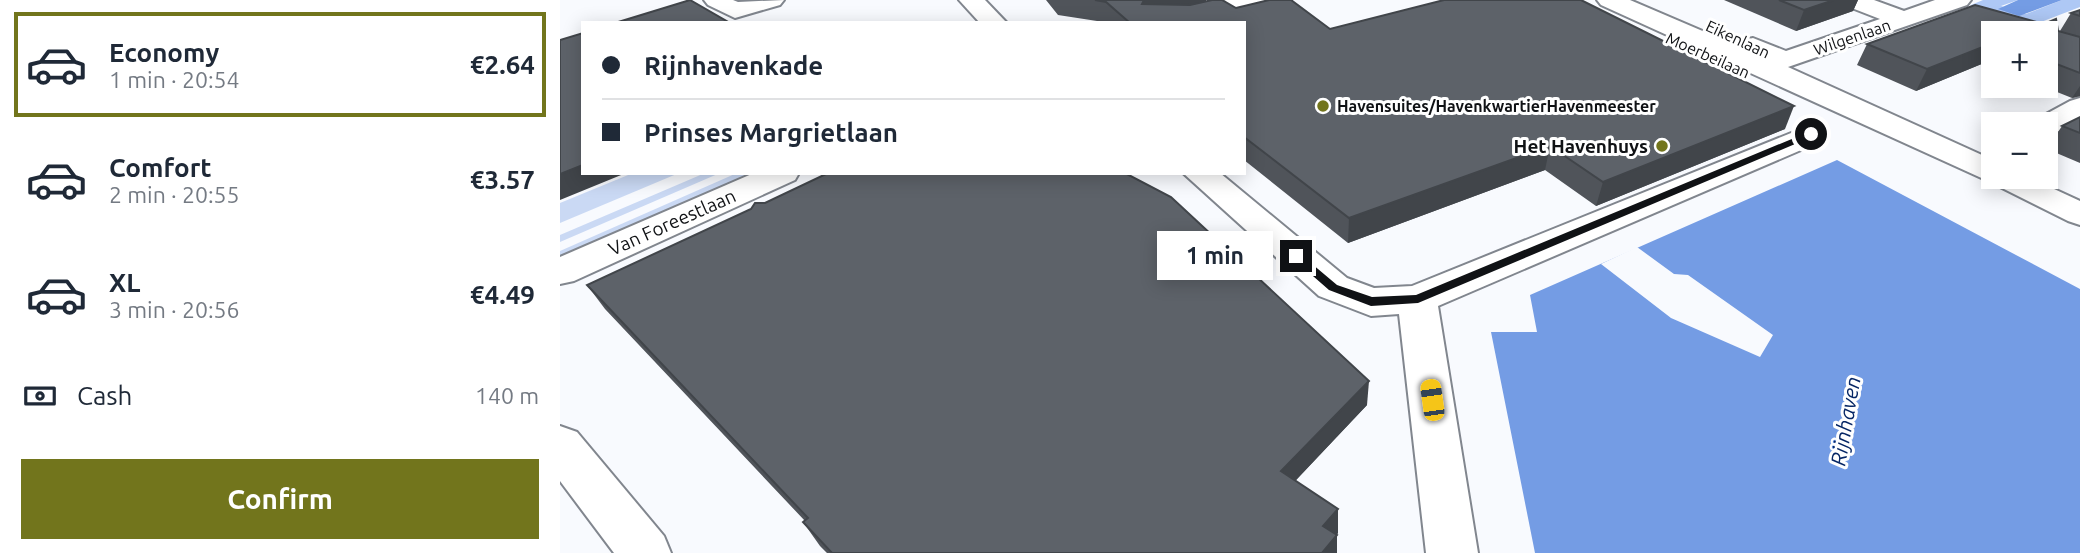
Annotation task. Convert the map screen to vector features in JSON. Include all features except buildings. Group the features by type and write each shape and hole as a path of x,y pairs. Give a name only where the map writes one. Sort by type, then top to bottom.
{"street":[{"path":"716,0 736,11 772,0"},
{"path":"947,0 963,21"},
{"path":"971,0 993,21"},
{"path":"1168,21 1258,0"},
{"name":"Moerbeilaan","path":"1590,0 1743,71 1829,98"},
{"name":"Moerbeilaan","path":"1609,0 1767,68 1981,166"},
{"name":"Eikenlaan","path":"1652,0 1785,61"},
{"path":"1852,0 1903,19"},
{"path":"1952,2 1980,17"},
{"name":"Wilgenlaan","path":"1785,61 1952,2"},
{"path":"1210,21 1284,3"},
{"path":"2058,119 2080,107"},
{"path":"1201,175 1333,287 1371,302 1418,299 1811,134"},
{"name":"Van Foreestlaan","path":"560,272 778,175"},
{"path":"2028,189 2080,214"},
{"path":"1418,299 1452,553"},
{"path":"560,445 645,553"}],"shaded area":[{"path":"1983,0 2018,0 2001,6 2026,14 2062,0 2080,0 2080,7 2044,21 2008,21 1969,9 1971,5"},
{"path":"628,175 674,175 560,223 560,203"},
{"path":"700,175 715,175 560,242 560,235"},
{"path":"732,175 761,175 560,264 560,251"}],"water":[{"path":"2018,0 2062,0 2019,16 1998,9"},
{"name":"Rijnhaven","path":"1837,160 2080,289 2080,553 1535,553 1491,332 1537,332 1530,295"}],"pier":[{"path":"1637,247 1674,274 1688,275 1773,335 1760,357 1671,318 1601,264"}],"place":[{"name":"Havensuites/HavenkwartierHavenmeester","path":"1323,106"},
{"name":"Het Havenhuys","path":"1662,146"}],"route":[{"path":"1296,256 1333,287 1371,302 1418,299 1811,134"}]}
